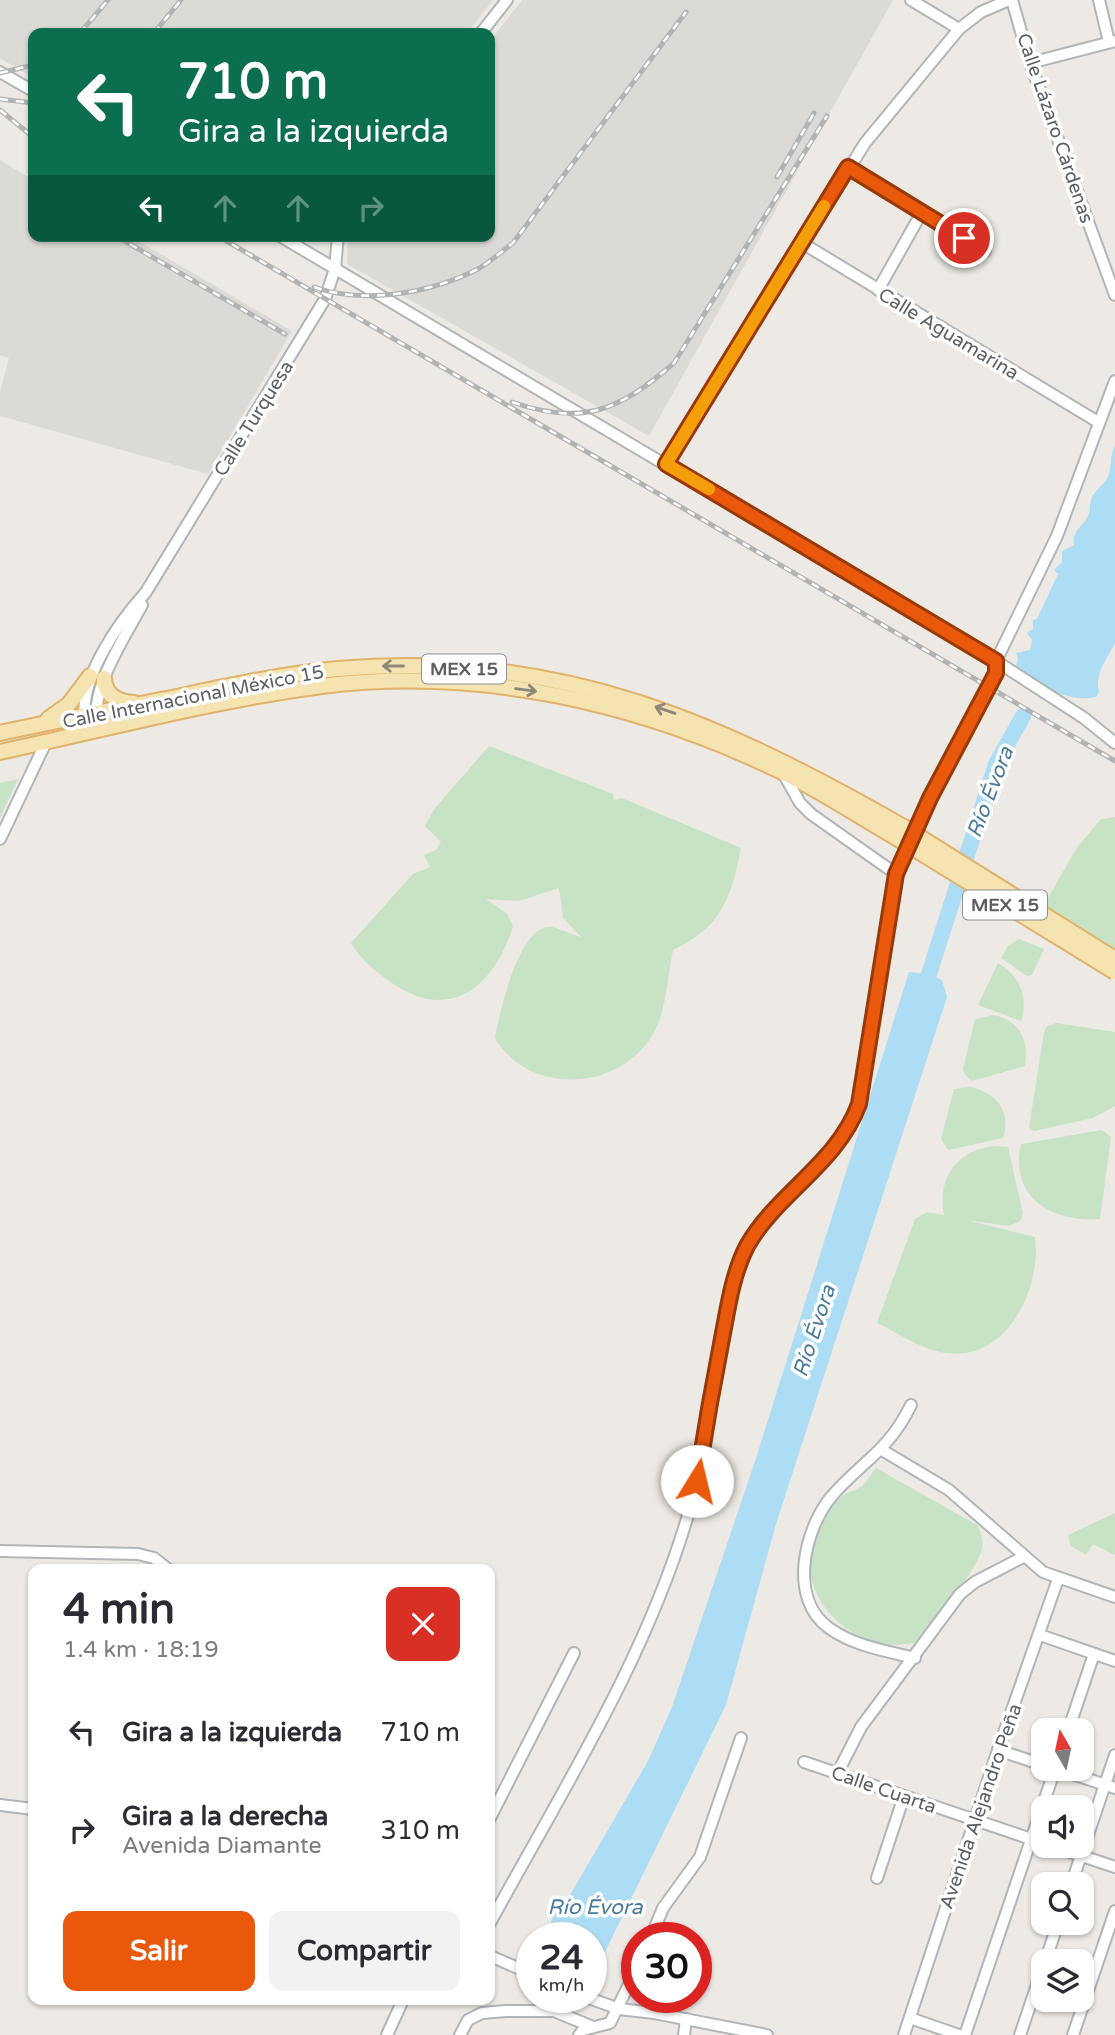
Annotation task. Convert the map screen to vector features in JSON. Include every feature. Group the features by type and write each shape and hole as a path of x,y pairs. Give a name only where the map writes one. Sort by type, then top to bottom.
{"main road":[{"name":"Calle Internacional México 15","path":"0,733 284,676 368,667 440,668 554,680 647,704 725,733 792,765 898,831"},
{"path":"40,724 69,704 97,677 120,701 150,702"},
{"name":"Calle Internacional México 15","path":"0,752 324,686 395,681 461,683 541,692 614,708 710,740 783,773 898,831"},
{"name":"MEX 15","path":"898,831 1115,959"},
{"name":"MEX 15","path":"898,831 1115,972"}],"street":[{"path":"485,28 507,0"},
{"path":"911,0 959,29"},
{"path":"666,464 848,167 959,29 981,12 1011,0"},
{"name":"Calle Lázaro Cárdenas","path":"1011,0 1030,63 1115,295"},
{"path":"1030,63 1112,41 1099,0"},
{"path":"0,72 28,88"},
{"path":"848,167 985,251"},
{"path":"878,290 922,212"},
{"path":"290,242 996,661 1084,718 1115,743"},
{"name":"Calle Turquesa","path":"92,732 89,715 97,677 146,592 321,308 335,269 337,242"},
{"name":"Calle Aguamarina","path":"802,243 1098,422"},
{"path":"495,1914 618,1687 666,1577 697,1481 726,1316 747,1248 771,1215 837,1146 854,1119 859,1104 896,874 930,798 996,673 996,661 1057,536 1115,381"},
{"path":"0,839 46,742"},
{"path":"783,773 811,814 896,874"},
{"path":"911,1405 897,1431 882,1450 833,1495 816,1520 806,1553 805,1582 816,1615 831,1630 861,1644 915,1658"},
{"path":"882,1450 948,1490 1023,1556 1058,1579 1115,1597"},
{"path":"0,1551 138,1554 154,1558 162,1564"},
{"path":"837,1774 861,1727 966,1588 1023,1556"},
{"name":"Avenida Alejandro Peña","path":"904,2035 998,1750 1058,1579"},
{"path":"1040,1635 1115,1661"},
{"path":"495,1808 574,1653"},
{"path":"1072,1718 1094,1654"},
{"path":"657,1922 663,1908 699,1857 741,1738"},
{"path":"998,1750 1031,1761"},
{"path":"1094,1825 1110,1787 1115,1755"},
{"name":"Calle Cuarta","path":"804,1762 1031,1839"},
{"path":"877,1878 904,1796"},
{"path":"0,1805 28,1808"},
{"path":"965,2035 1031,1839"},
{"path":"1087,1858 1115,1867"},
{"path":"1073,2035 1115,1911"},
{"path":"495,1958 516,1967"},
{"path":"1020,2035 1031,2002"},
{"path":"579,2035 593,2027 610,2023 621,2004"},
{"path":"387,2035 402,2005"},
{"path":"607,2005 767,2035"},
{"path":"460,2035 468,2020 482,2013 506,2011 554,2011 593,2027"},
{"path":"910,2018 959,2035"},
{"path":"684,2035 686,2019"}],"shaded area":[{"path":"0,0 493,0 471,28 28,28 28,75 0,58"},
{"path":"522,0 893,0 649,436 347,264 348,242 495,242 495,35"},
{"path":"0,160 28,177 28,242 140,242 292,331 208,474 0,416 0,392 9,358 0,355"}],"green space":[{"path":"489,746 613,794 614,800 622,798 741,848 733,882 722,909 703,931 673,950 664,1004 653,1034 638,1053 619,1067 597,1076 574,1080 551,1078 529,1070 510,1057 495,1038 512,974 528,941 538,931 549,927 581,937 563,918 559,888 519,901 486,899 507,914 513,926 505,948 482,982 467,993 450,999 431,1000 411,994 373,969 351,943 413,874 430,867 424,855 436,850 441,842 425,826 435,808"},
{"path":"18,779 0,818 0,783"},
{"path":"1115,817 1115,953 1044,905 1076,849 1101,819"},
{"path":"1019,939 1044,949 1032,975 1027,976 1001,958 1008,946"},
{"path":"998,963 1012,974 1020,987 1024,1004 1021,1021 978,1005"},
{"path":"993,1015 1010,1021 1021,1033 1025,1048 1025,1066 972,1081 963,1069 975,1019"},
{"path":"1056,1023 1115,1032 1115,1106 1093,1118 1034,1131 1029,1127 1044,1033 1046,1027"},
{"path":"970,1087 987,1093 1000,1105 1005,1120 1003,1138 948,1150 941,1139 954,1089"},
{"path":"1102,1130 1111,1137 1100,1219 1066,1216 1038,1203 1021,1179 1021,1144"},
{"path":"993,1146 1008,1147 1023,1214 1020,1221 1009,1226 966,1220 1035,1237 1036,1258 1032,1281 1013,1321 999,1337 981,1349 960,1354 929,1349 877,1323 915,1219 927,1212 944,1215 944,1190 952,1169 969,1154"},
{"path":"876,1468 977,1525 982,1538 981,1552 961,1588 914,1643 882,1644 863,1638 832,1616 813,1586 811,1549 819,1524 836,1502 861,1487"},
{"path":"1115,1513 1115,1555 1093,1544 1086,1555 1071,1546 1068,1535"}],"water":[{"path":"1115,445 1115,643 1102,667 1096,697 1073,697 1053,690 1016,666 1016,653 1030,650 1032,640 1027,633 1033,629 1033,620 1037,619 1058,574 1054,570 1062,562 1062,551 1074,545 1074,536 1088,516 1092,496 1108,477"},
{"name":"Río Évora","path":"909,972 929,974 942,980 947,997 776,1524 726,1705 607,1948 607,1922 551,1922 552,1918 570,1895 648,1761 672,1707 757,1455"}],"waterway":[{"name":"Río Évora","path":"923,993 996,764 1023,716"}],"railway":[{"path":"84,28 108,0"},
{"path":"158,28 181,0"},
{"path":"314,287 354,295 397,294 460,277 491,260 513,243 686,12"},
{"path":"0,73 28,66"},
{"path":"0,99 28,102"},
{"path":"0,110 28,133"},
{"path":"777,177 814,113"},
{"path":"512,402 560,413 599,410 636,392 674,363 827,116"},
{"path":"126,242 285,334"},
{"path":"228,242 1115,761"}],"slow traffic":[{"path":"709,489 666,464 824,206"}],"route":[{"path":"697,1481 718,1356 739,1266 756,1232 837,1146 854,1119 859,1104 896,874 930,798 996,673 996,661 666,464 848,167 964,238"}]}
